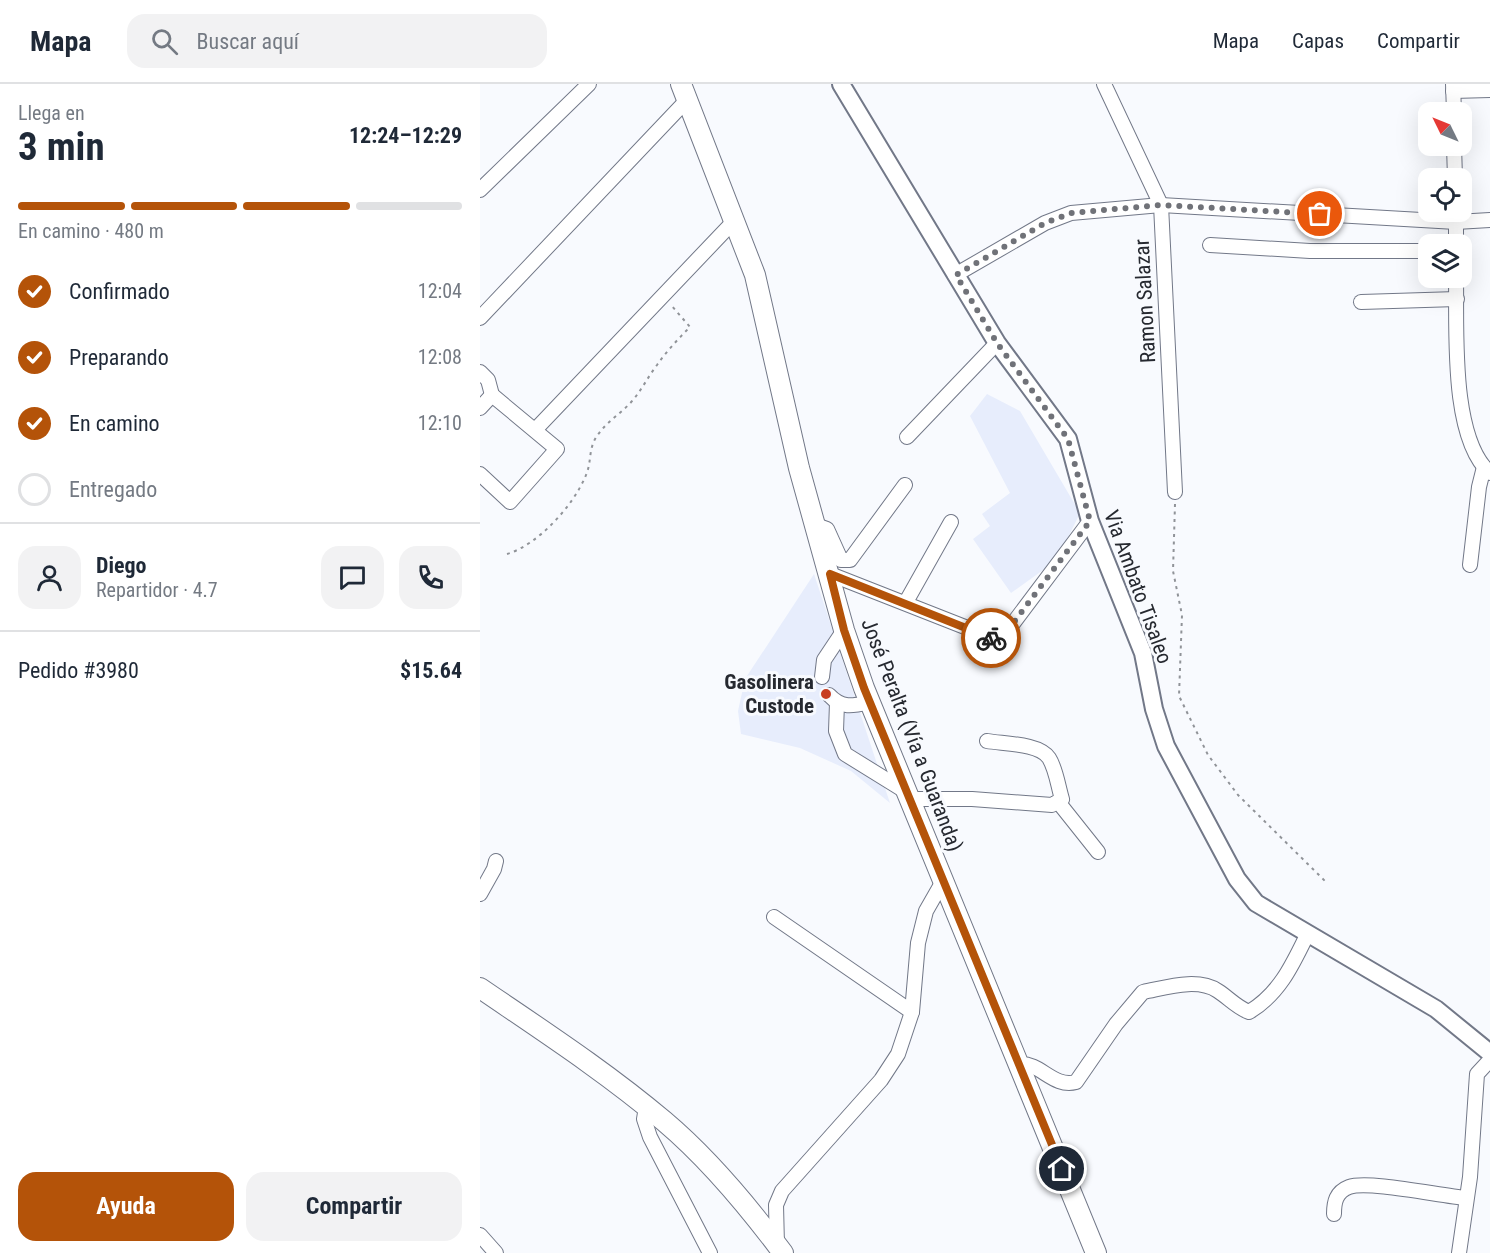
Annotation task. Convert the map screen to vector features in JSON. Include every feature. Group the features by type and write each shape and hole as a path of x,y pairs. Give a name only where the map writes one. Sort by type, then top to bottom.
{"highway":[{"name":"José Peralta (Vía a Guaranda)","path":"684,92 755,275 799,468 844,630 942,883 1020,1064 1096,1253"},
{"path":"480,988 603,1072 646,1107 714,1170 780,1249"}],"main road":[{"name":"Via Ambato Tisaleo","path":"841,84 997,343 1068,439 1090,521 1143,653 1154,710 1166,746 1236,879 1256,903 1436,1009 1490,1053"}],"street":[{"path":"480,190 589,84"},
{"name":"Ramon Salazar","path":"1104,84 1161,205 1175,492"},
{"path":"1454,102 1453,87 1490,90"},
{"path":"480,318 684,92"},
{"path":"956,275 1045,223 1071,213 1161,205 1418,215"},
{"path":"1472,218 1490,220"},
{"path":"535,430 662,294 735,220"},
{"path":"1210,245 1310,252 1418,251"},
{"path":"1456,288 1457,379 1470,447 1487,470 1479,487 1470,565"},
{"path":"1361,302 1456,299"},
{"path":"907,437 997,343"},
{"path":"480,372 488,380 492,395 557,449 510,502 480,474"},
{"path":"480,408 492,395"},
{"path":"816,525 827,529 841,560 850,560 905,485"},
{"path":"830,574 998,639 1005,634 1090,521"},
{"path":"906,602 951,522"},
{"path":"822,677 824,660 844,630"},
{"path":"870,702 848,707 833,699 836,731 845,754 910,797 1052,805 1059,803 1062,799 1050,759 1044,753 1036,749 987,741"},
{"path":"1059,803 1069,812 1098,852"},
{"path":"480,894 496,861"},
{"path":"780,1249 776,1205 782,1191 881,1080 898,1054 912,1012 921,932 926,910 942,883"},
{"path":"774,917 912,1012"},
{"path":"1020,1064 1036,1066 1060,1082 1076,1082 1116,1024 1143,992 1192,984 1216,990 1236,1007 1249,1012 1268,1000 1291,969 1307,935"},
{"path":"1459,1253 1477,1074 1490,1060"},
{"path":"646,1107 644,1119 650,1137 710,1253"},
{"path":"1334,1214 1334,1201 1341,1191 1351,1186 1466,1198"},
{"path":"480,1235 496,1253"}],"path":[{"path":"507,554 522,550 532,543 576,497 588,472 590,447 597,436 606,423 632,401 657,365 690,327 662,294"},
{"path":"1175,492 1173,571 1182,615 1179,696 1208,756 1238,795 1326,882"}],"shaded area":[{"path":"987,394 1020,411 1080,513 1057,560 1011,593 973,539 990,526 982,514 1010,493 970,416"},
{"path":"814,574 890,803 851,771 800,748 741,734 738,711 745,679"}],"way so far":[{"path":"991,638 998,639 1005,634 1090,521 1068,439 997,343 956,275 1045,223 1071,213 1161,205 1320,214"}],"place":[{"name":"Gasolinera Custode","path":"826,694"}],"route":[{"path":"991,638 906,602 830,574 844,630 864,688 912,799 942,883 1020,1064 1062,1169"}]}
